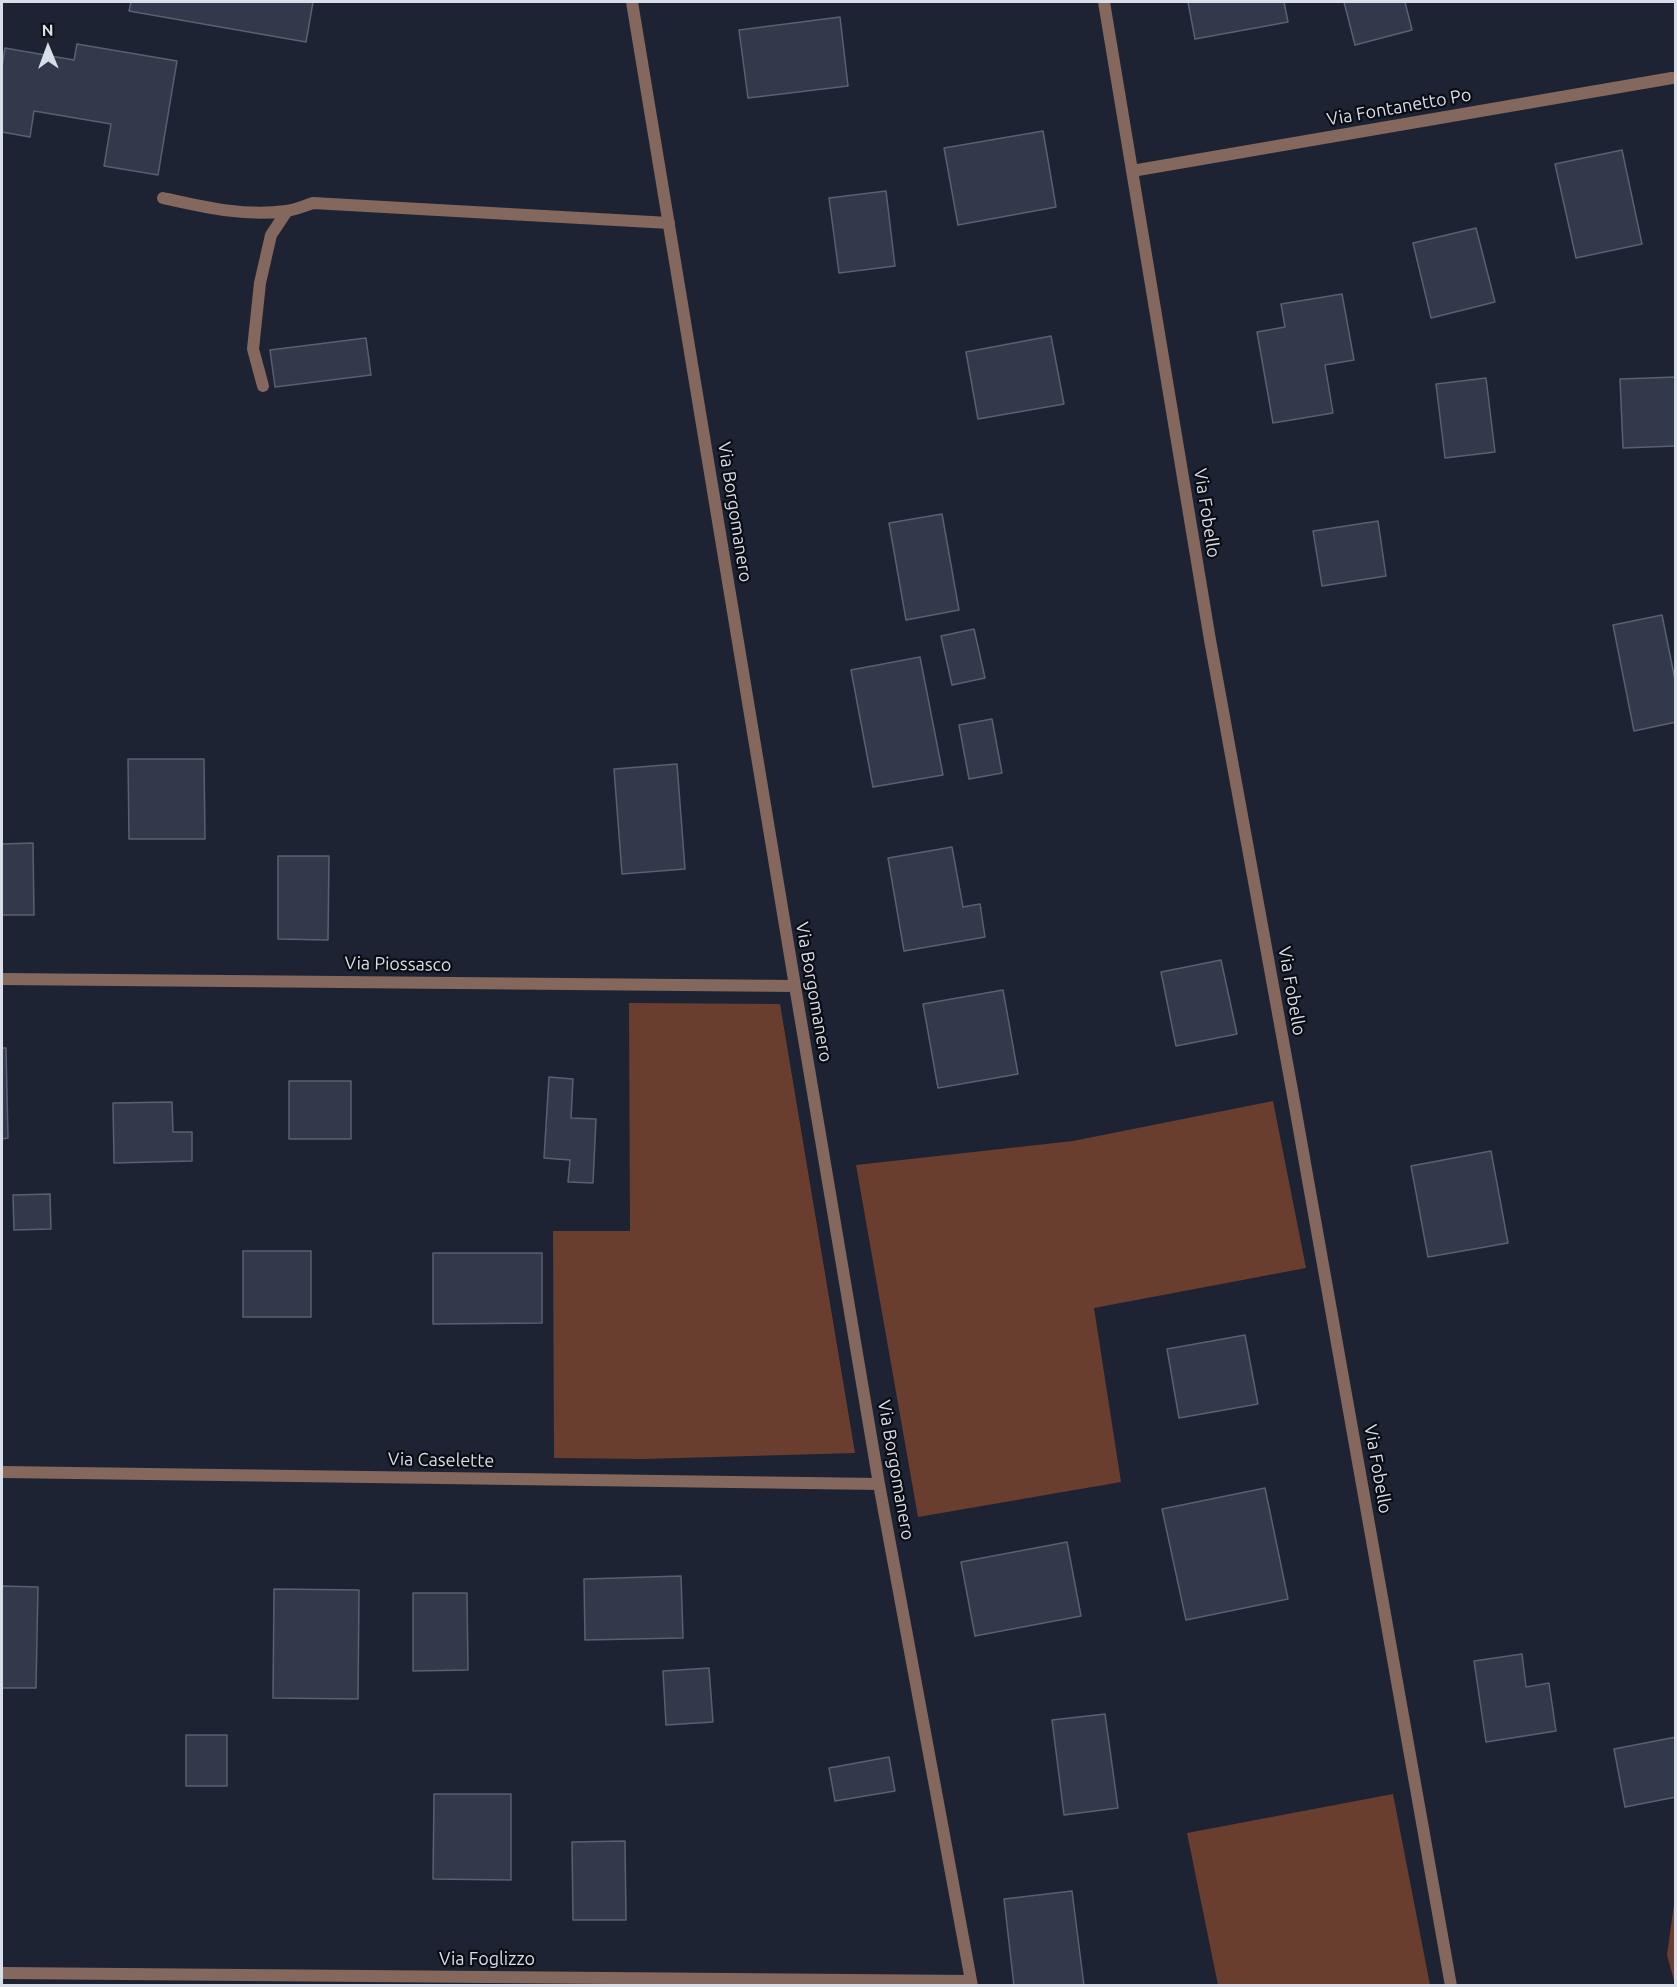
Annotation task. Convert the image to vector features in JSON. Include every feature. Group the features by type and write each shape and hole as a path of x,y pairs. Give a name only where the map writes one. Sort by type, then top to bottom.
{"street":[{"name":"Via Borgomanero","path":"632,2 879,1484 972,1983"},
{"name":"Via Fobello","path":"1104,2 1210,640 1451,1986"},
{"name":"Via Fontanetto Po","path":"1131,171 1672,78"},
{"path":"163,198 204,207 254,213 287,211 313,203 669,223"},
{"path":"263,386 253,349 260,283 271,235 287,211"},
{"name":"Via Piossasco","path":"2,979 795,986"},
{"name":"Via Caselette","path":"2,1472 879,1484"},
{"name":"Via Foglizzo","path":"2,1973 972,1983"}],"shaded area":[{"path":"629,1003 780,1004 855,1453 645,1459 554,1458 553,1231 630,1231"},
{"path":"1273,1101 1306,1268 1094,1308 1121,1482 918,1517 856,1165 1073,1141"},
{"path":"1393,1794 1430,1985 1218,1985 1187,1833"},
{"path":"1675,1897 1676,1984 1667,1955"}],"building":[{"path":"131,2 313,2 306,42 129,11"},
{"path":"1188,2 1284,2 1288,22 1195,39"},
{"path":"1344,2 1405,2 1412,30 1355,45"},
{"path":"840,17 848,86 748,98 739,30"},
{"path":"77,44 177,61 158,175 104,166 111,124 34,111 30,137 2,132 2,67 5,48 74,60"},
{"path":"1043,131 1056,207 958,225 944,148"},
{"path":"1622,150 1642,244 1576,258 1555,164"},
{"path":"886,191 895,266 839,273 829,198"},
{"path":"1476,228 1495,302 1431,318 1413,243"},
{"path":"1342,294 1354,360 1325,365 1333,413 1273,423 1257,332 1285,327 1281,304"},
{"path":"1051,336 1064,404 978,419 966,352"},
{"path":"366,338 371,375 275,387 270,350"},
{"path":"1676,377 1676,446 1623,448 1620,379"},
{"path":"1486,378 1495,452 1445,458 1436,384"},
{"path":"942,514 959,610 906,620 889,523"},
{"path":"1378,521 1386,576 1322,586 1313,531"},
{"path":"1662,615 1676,685 1676,722 1634,731 1613,625"},
{"path":"974,629 985,678 952,685 941,636"},
{"path":"920,657 943,775 873,787 851,670"},
{"path":"992,719 1002,773 969,779 959,725"},
{"path":"128,759 204,759 205,839 129,839"},
{"path":"677,764 685,869 622,874 614,769"},
{"path":"33,843 34,915 2,915 2,844"},
{"path":"952,847 963,907 980,904 985,937 904,951 888,858"},
{"path":"278,856 329,856 328,940 278,939"},
{"path":"1221,960 1237,1034 1176,1046 1161,972"},
{"path":"1003,990 1018,1074 938,1088 923,1004"},
{"path":"2,1048 6,1048 8,1138 2,1139"},
{"path":"549,1077 573,1079 571,1118 596,1119 593,1183 568,1182 570,1160 544,1158"},
{"path":"289,1081 351,1081 351,1139 289,1139"},
{"path":"172,1102 173,1132 192,1132 192,1161 114,1163 113,1103"},
{"path":"1491,1151 1508,1243 1428,1257 1411,1166"},
{"path":"50,1194 51,1229 14,1230 13,1195"},
{"path":"243,1251 311,1251 311,1317 243,1317"},
{"path":"433,1253 542,1253 542,1323 433,1324"},
{"path":"1245,1335 1258,1404 1179,1418 1167,1349"},
{"path":"1265,1488 1288,1599 1186,1620 1162,1509"},
{"path":"1067,1542 1081,1616 975,1636 961,1562"},
{"path":"681,1576 683,1638 585,1640 584,1579"},
{"path":"2,1586 38,1587 36,1688 2,1688"},
{"path":"274,1589 359,1590 358,1699 273,1698"},
{"path":"413,1593 467,1593 468,1670 413,1671"},
{"path":"1522,1654 1526,1687 1549,1683 1556,1731 1486,1742 1474,1661"},
{"path":"709,1668 713,1722 666,1725 663,1671"},
{"path":"1105,1714 1118,1808 1064,1815 1052,1720"},
{"path":"186,1735 227,1735 227,1786 186,1786"},
{"path":"1676,1737 1676,1797 1625,1807 1614,1749"},
{"path":"889,1757 895,1791 835,1801 829,1768"},
{"path":"434,1794 511,1794 511,1880 433,1879"},
{"path":"625,1841 626,1920 573,1920 572,1842"},
{"path":"1072,1891 1084,1986 1014,1986 1004,1899"}]}
